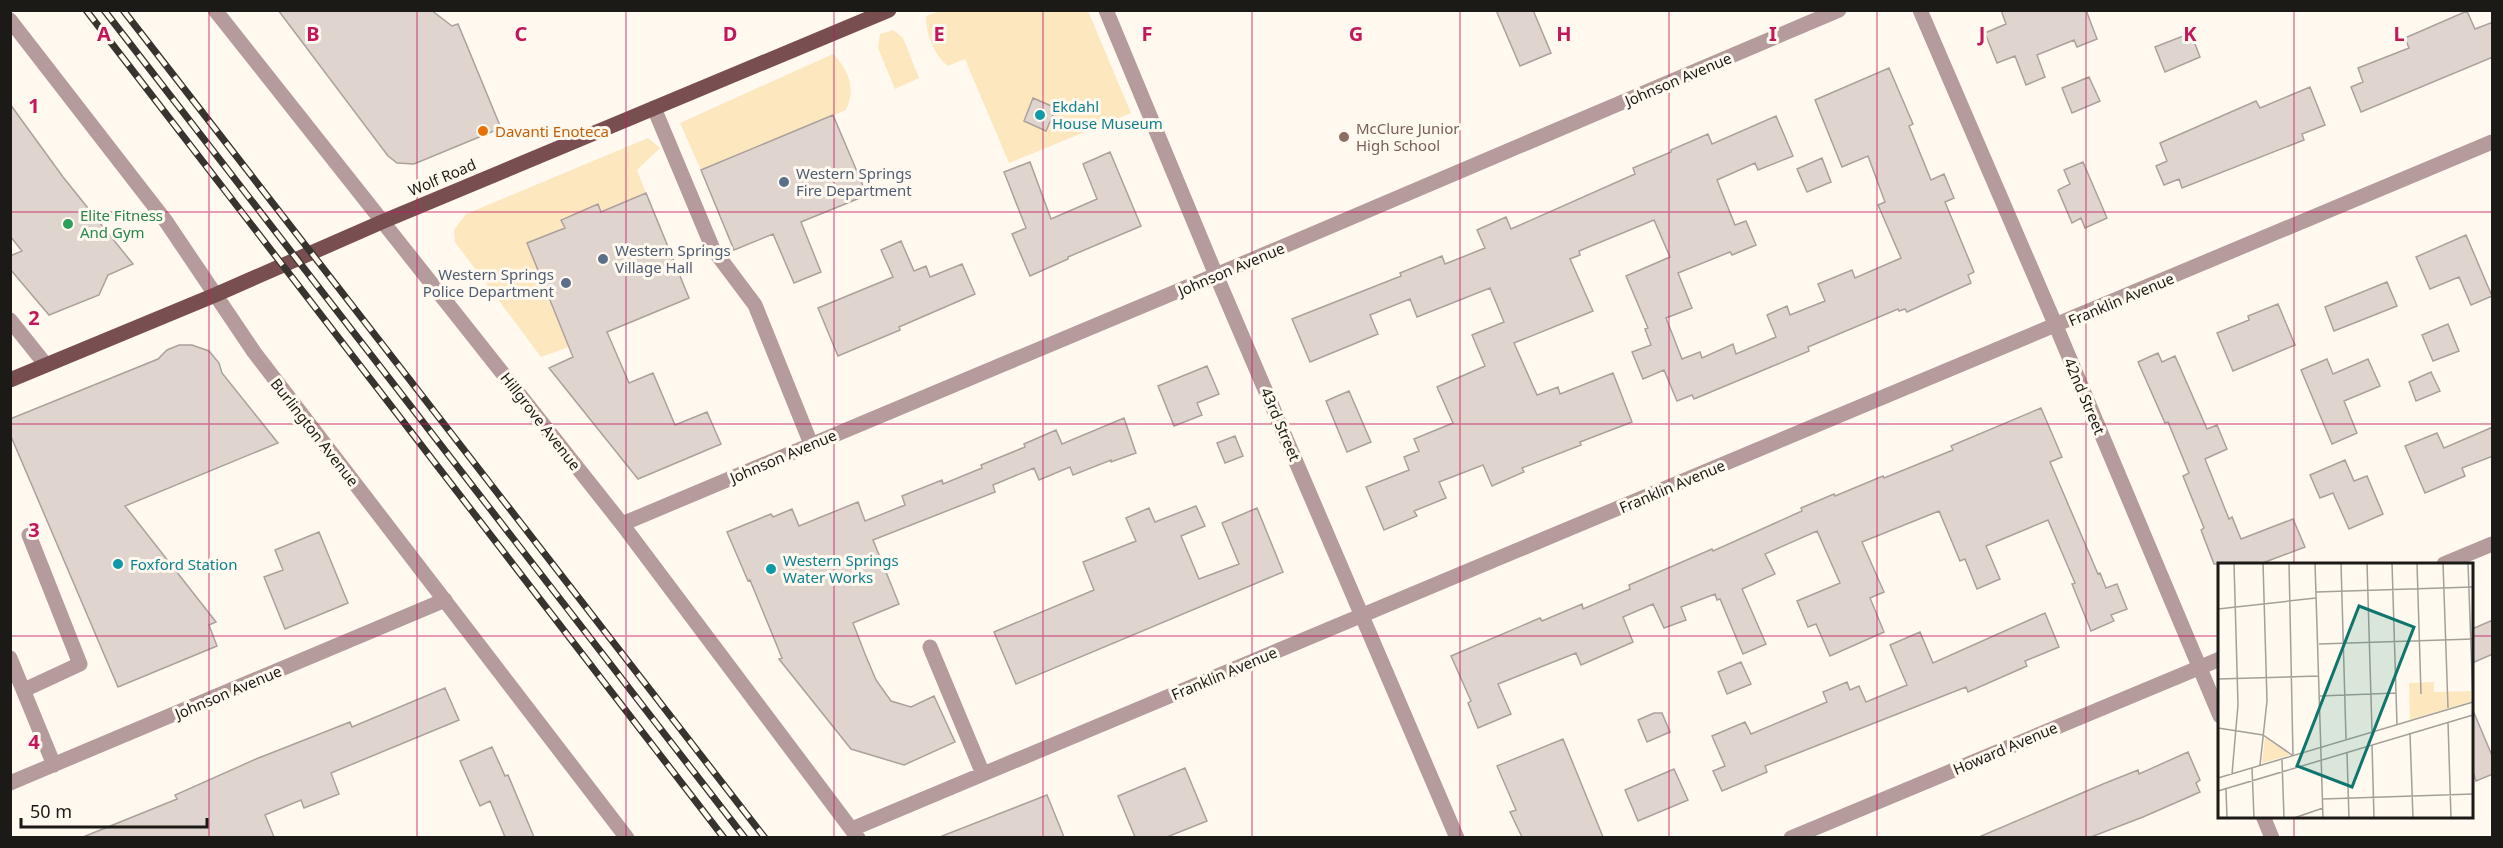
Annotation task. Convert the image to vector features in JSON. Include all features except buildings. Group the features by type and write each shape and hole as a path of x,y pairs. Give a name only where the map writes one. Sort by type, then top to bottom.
{"main road":[{"name":"Wolf Road","path":"10,380 889,10"}],"street":[{"name":"Hillgrove Avenue","path":"215,10 622,524 855,833"},
{"name":"43rd Street","path":"1106,10 1216,275 1457,837"},
{"name":"Johnson Avenue","path":"622,524 1839,10"},
{"name":"42nd Street","path":"1920,10 2218,711"},
{"name":"Burlington Avenue","path":"10,20 165,220 254,352 627,837"},
{"path":"654,108 713,249 754,305 811,444"},
{"name":"Franklin Avenue","path":"855,833 983,774 2493,142"},
{"path":"10,320 46,365"},
{"path":"24,690 80,664 29,535"},
{"path":"2446,563 2493,544"},
{"name":"Johnson Avenue","path":"10,783 445,600"},
{"path":"930,647 983,774"},
{"path":"10,658 54,765"},
{"name":"Howard Avenue","path":"1791,837 2218,660"},
{"path":"2264,818 2272,837"}],"shaded area":[{"path":"940,11 1088,11 1131,113 1009,163 965,59 948,66 943,61 932,44 927,30 926,16","holes":["1033,99 1056,108 1046,130 1024,121"]},
{"path":"893,30 903,38 919,78 895,89 878,48 880,34"},
{"path":"833,54 847,73 849,80 850,95 846,110 701,170 680,123"},
{"path":"648,138 660,148 637,170 646,193 601,212 598,205 561,219 565,228 527,243 569,347 541,357 455,242 454,230 466,214"}],"railway":[{"path":"86,10 724,838"},
{"path":"104,10 745,838"},
{"path":"123,10 765,838"}],"place":[{"name":"Ekdahl House Museum","path":"1040,115"},
{"name":"Davanti Enoteca","path":"483,131"},
{"name":"McClure Junior High School","path":"1344,137"},
{"name":"Western Springs Fire Department","path":"784,182"},
{"name":"Elite Fitness And Gym","path":"68,224"},
{"name":"Western Springs Village Hall","path":"603,259"},
{"name":"Western Springs Police Department","path":"566,283"},
{"name":"Foxford Station","path":"118,564"},
{"name":"Western Springs Water Works","path":"771,569"}]}
